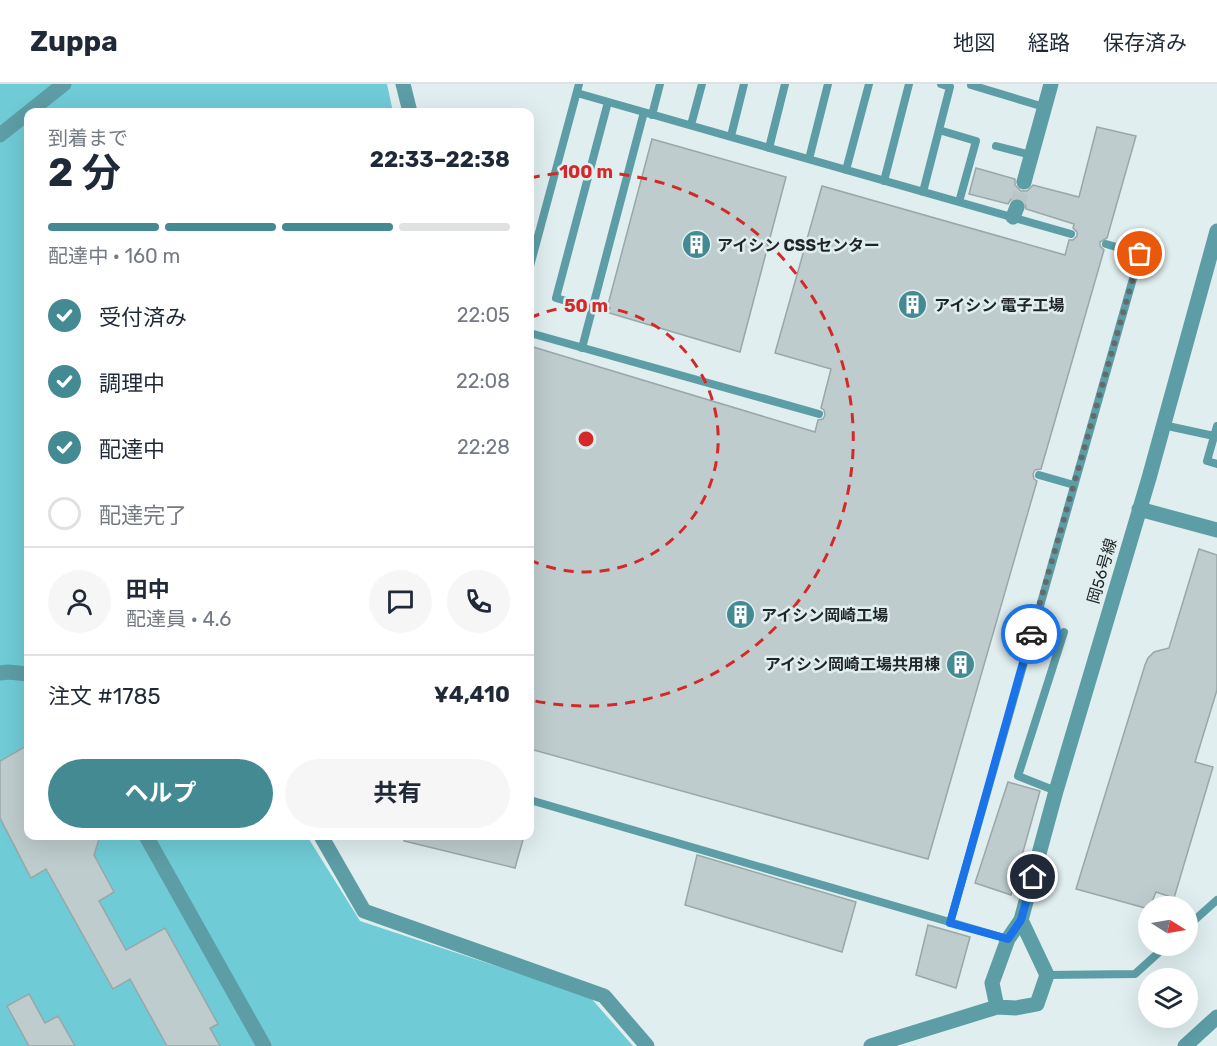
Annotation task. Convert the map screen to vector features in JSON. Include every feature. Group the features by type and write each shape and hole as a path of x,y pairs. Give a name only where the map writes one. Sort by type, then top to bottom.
{"street":[{"path":"34,108 64,84"},
{"path":"403,84 409,108"},
{"path":"1024,182 1051,84"},
{"path":"0,135 24,116"},
{"name":"岡56号線","path":"997,1007 992,983 1008,939 1021,920 1217,231"},
{"path":"1139,509 1217,530"},
{"path":"0,673 24,674"},
{"path":"148,840 264,1046"},
{"path":"323,840 364,911 603,996 647,1046"},
{"path":"871,1046 997,1007 1016,1008 1037,1004 1047,975 1021,920"},
{"path":"1185,1046 1217,1017"}],"lane":[{"path":"582,348 648,113 660,84"},
{"path":"691,125 702,84"},
{"path":"731,136 744,84"},
{"path":"769,148 785,84"},
{"path":"809,159 828,84"},
{"path":"846,170 869,84"},
{"path":"884,181 909,84"},
{"path":"923,192 950,87 941,84"},
{"path":"971,85 1044,107"},
{"path":"534,251 578,89 608,102 923,192 959,202 1015,212 1071,234"},
{"path":"593,309 556,298 608,102"},
{"path":"939,130 976,141 959,202"},
{"path":"996,146 1031,155"},
{"path":"950,923 1140,254 1106,244"},
{"path":"534,334 819,414"},
{"path":"1163,425 1214,436"},
{"path":"1217,426 1207,461 1217,464"},
{"path":"1039,475 1074,485"},
{"path":"1056,791 1018,776 1064,632"},
{"path":"534,801 1008,939"},
{"path":"1198,917 1217,900"},
{"path":"1047,975 1135,974 1155,956"}],"shaded area":[{"path":"0,84 387,84 392,108 24,108 24,840 309,840 360,921 590,997 633,1046 0,1046"}],"building":[{"name":"アイシン岡崎工場","path":"1097,127 1136,136 1107,238 1100,242 1104,250 1041,469 1035,470 1033,474 1037,481 928,859 534,750 534,347 815,432 818,420 823,419 825,415 821,408 831,369 775,353 822,186 1065,255 1069,240 1077,236 1073,228 1074,224 1026,209 1025,201 1020,198 1011,199 1008,204 969,194 976,168 1015,179 1015,185 1021,191 1027,191 1033,185 1079,197"},
{"name":"アイシン CSSセンター","path":"652,139 786,177 740,352 606,312"},
{"path":"1199,549 1217,555 1217,690 1195,762 1213,767 1175,896 1156,892 1154,896 1138,896 1138,906 1076,889 1145,665 1154,652 1169,648"},
{"path":"24,747 24,840 99,840 94,855 114,892 99,901 126,950 165,928 218,1024 210,1028 220,1046 167,1046 130,979 113,989 46,869 31,878 0,818 0,761"},
{"path":"1008,782 1040,791 1011,895 975,883"},
{"path":"404,840 523,840 515,868"},
{"path":"697,855 856,902 842,952 685,905"},
{"path":"928,925 970,937 956,988 916,975"},
{"path":"29,994 45,1023 58,1016 75,1046 29,1046 7,1006"}],"tunnel":[{"path":"1017,207 1024,182"}],"way so far":[{"path":"1031,634 1140,254"}],"place":[{"name":"アイシン CSSセンター","path":"696,245"},
{"name":"アイシン 電子工場","path":"913,305"},
{"name":"アイシン岡崎工場","path":"740,615"},
{"name":"アイシン岡崎工場共用棟","path":"961,664"}],"route":[{"path":"1031,634 950,923 1008,939 1021,920 1033,877"}]}
